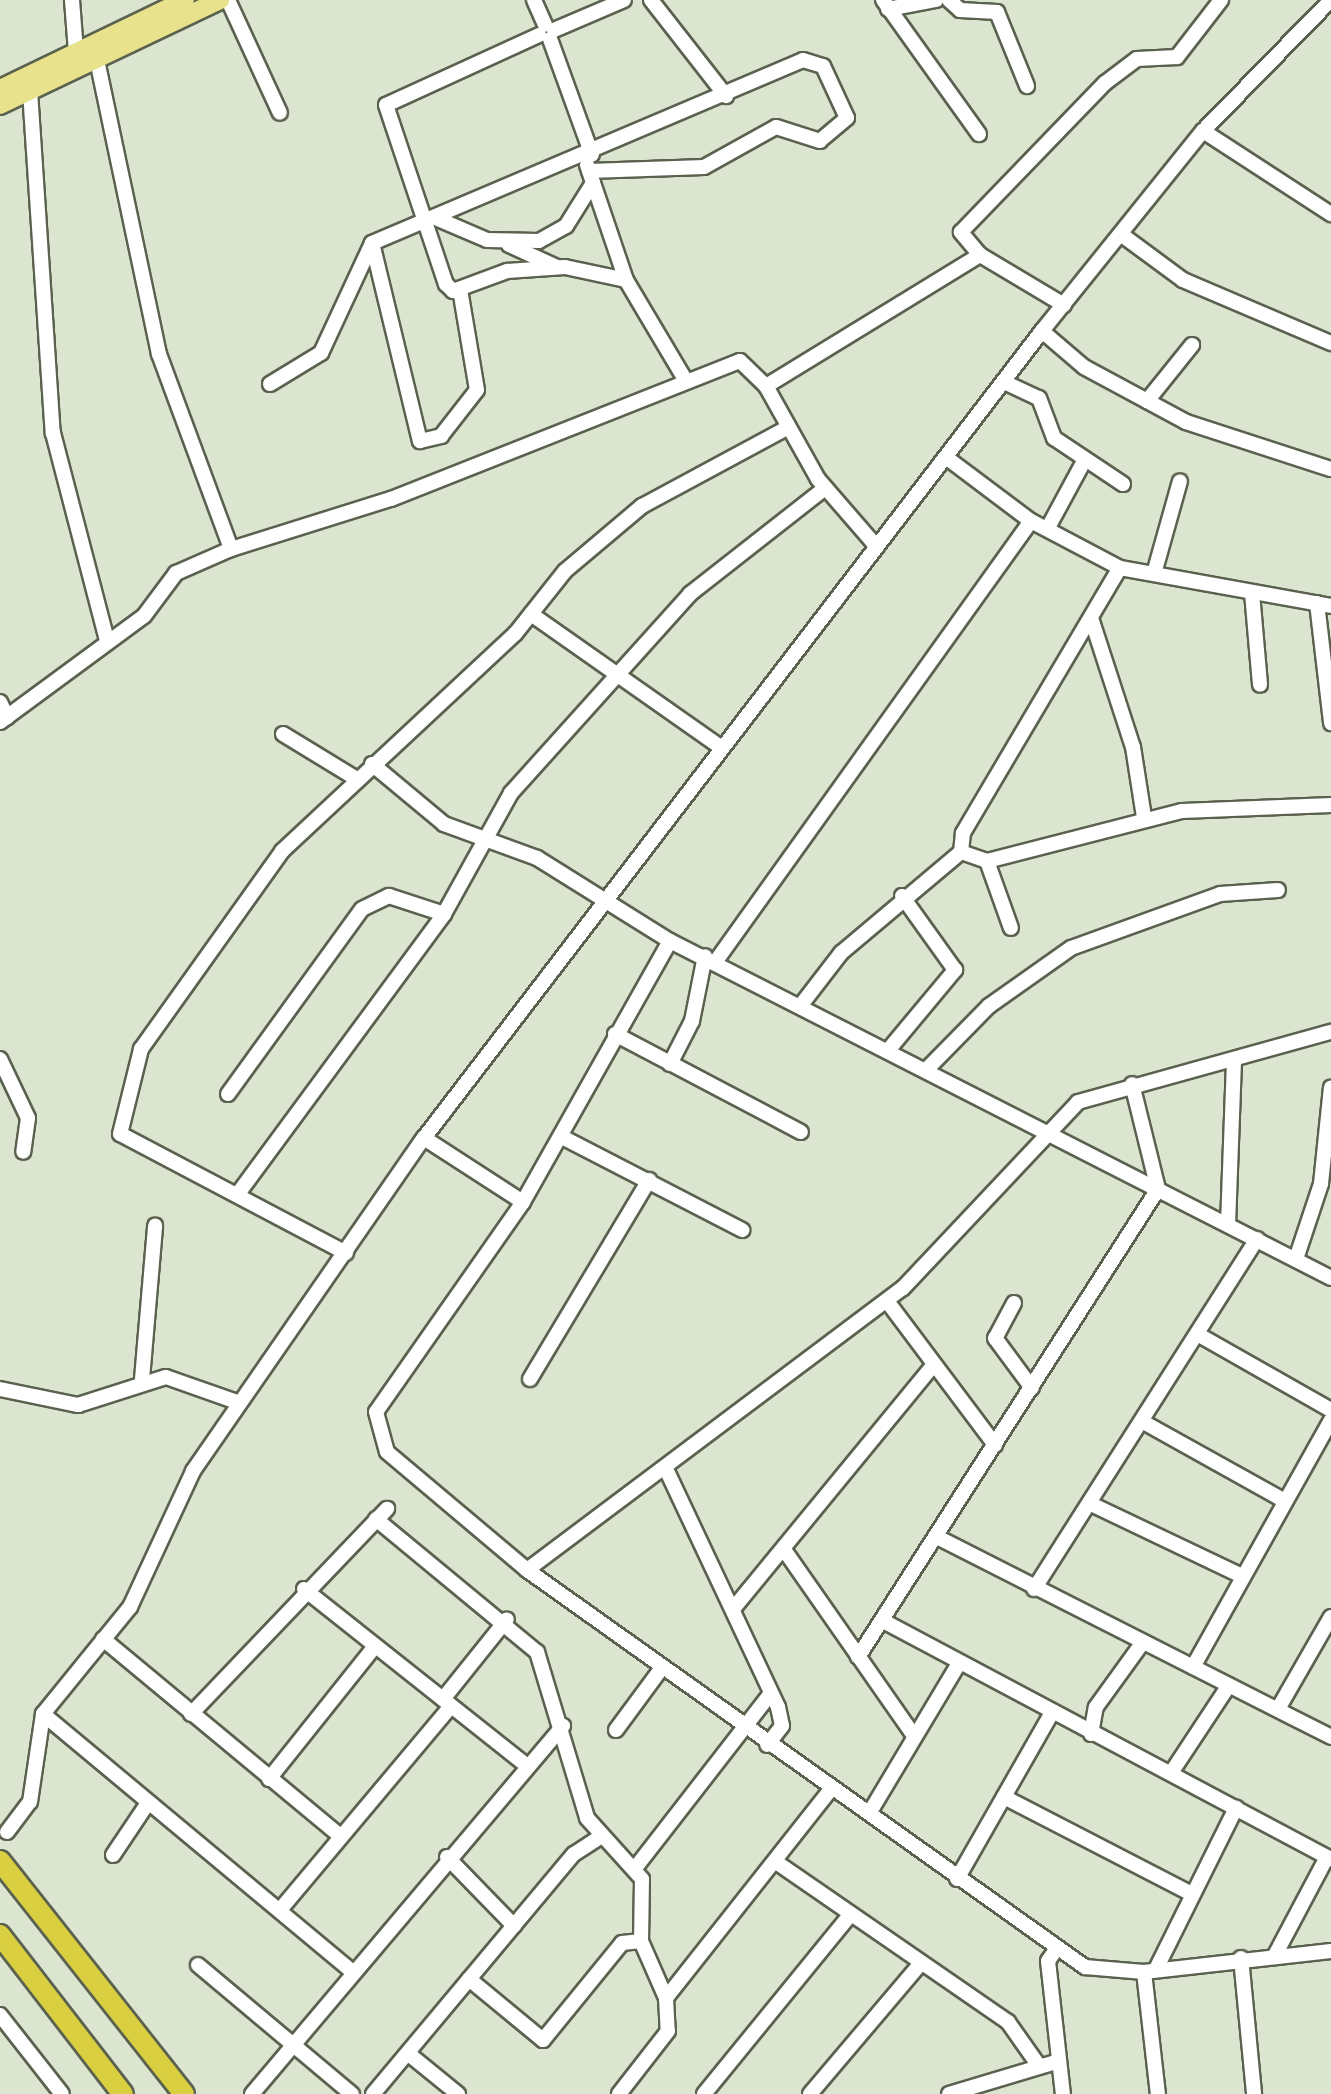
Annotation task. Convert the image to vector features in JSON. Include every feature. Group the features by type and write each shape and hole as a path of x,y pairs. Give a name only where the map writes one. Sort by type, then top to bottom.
{"highway":[{"path":"0,1861 184,2094"},
{"path":"0,1935 123,2094"}],"main road":[{"path":"0,89 185,0"},
{"path":"0,105 224,0"}],"street":[{"path":"72,0 76,52"},
{"path":"224,0 280,113"},
{"path":"534,0 626,280 686,381"},
{"path":"624,0 386,104 433,221 446,284 460,289 508,270 558,268 626,280"},
{"path":"651,0 726,96"},
{"path":"886,4 936,0"},
{"path":"948,0 1003,18 1026,86"},
{"path":"1064,305 980,255 961,232 1055,130 1126,64 1176,57 1221,0"},
{"path":"7,1832 30,1802 43,1714 103,1639 151,1569 193,1470 424,1138 600,902 1202,131 1331,0"},
{"path":"886,4 979,134"},
{"path":"270,384 321,353 372,244 590,167 726,96 814,59 844,130 820,140 776,127 704,167 590,167"},
{"path":"97,60 159,354 231,548"},
{"path":"30,91 53,433 107,640"},
{"path":"1202,131 1331,214"},
{"path":"504,242 550,236 590,167"},
{"path":"433,221 504,242 558,268"},
{"path":"1122,235 1183,280 1331,343"},
{"path":"372,244 420,441 441,436 477,390 460,289"},
{"path":"766,386 980,255"},
{"path":"1042,332 1147,401 1331,469"},
{"path":"1147,401 1192,345"},
{"path":"0,702 4,719 144,616 176,573 231,548 392,499 740,361 766,386 785,430 824,488 877,547"},
{"path":"1004,382 1038,398 1054,438 1124,484"},
{"path":"346,1253 240,1191 120,1134 128,1080 225,924 354,778 531,614 609,530 785,430"},
{"path":"947,458 1031,520 1050,524 1120,568 1155,570 1252,593 1324,604 1331,723"},
{"path":"1050,524 1084,460"},
{"path":"1155,570 1180,481"},
{"path":"240,1191 444,914 490,844 511,794 722,564 824,488"},
{"path":"670,1064 692,1021 710,959 1031,520"},
{"path":"801,1005 902,896 961,852 963,833 1120,568"},
{"path":"1252,593 1260,685"},
{"path":"531,614 720,747"},
{"path":"1091,618 1133,747 1144,818"},
{"path":"283,734 354,778"},
{"path":"372,764 444,824 557,869 600,902 670,940 929,1067 1041,1134 1331,1278"},
{"path":"961,852 987,861 1144,818 1331,805"},
{"path":"987,861 1011,928"},
{"path":"929,1067 990,1006 1071,948 1220,894 1278,890"},
{"path":"228,1094 362,909 388,896 444,914"},
{"path":"890,1048 956,970 902,896"},
{"path":"670,940 524,1202 373,1422 418,1487 742,1728 870,1812 1056,1951 1105,1974 1331,1952"},
{"path":"527,1570 887,1301 965,1226 1041,1134 1088,1096 1331,1032"},
{"path":"616,1034 801,1132"},
{"path":"0,1059 28,1118 23,1152"},
{"path":"1228,1225 1234,1060"},
{"path":"858,1657 887,1623 1158,1189 1132,1084"},
{"path":"1296,1259 1321,1184 1331,1088"},
{"path":"562,1137 742,1230"},
{"path":"424,1138 524,1202"},
{"path":"530,1379 650,1180"},
{"path":"142,1379 155,1226"},
{"path":"1034,1589 1144,1423 1257,1240"},
{"path":"887,1301 932,1367 996,1445"},
{"path":"1014,1302 995,1338 1032,1388"},
{"path":"1198,1335 1331,1410"},
{"path":"733,1609 932,1367"},
{"path":"0,1390 78,1405 142,1379 185,1382 240,1403"},
{"path":"1193,1666 1331,1420"},
{"path":"1144,1423 1284,1501"},
{"path":"666,1469 770,1693 782,1726 767,1745"},
{"path":"1091,1504 1242,1576"},
{"path":"191,1714 304,1589 382,1514 507,1619 549,1670 599,1838 636,1867"},
{"path":"939,1538 1331,1737"},
{"path":"785,1550 914,1736"},
{"path":"304,1589 525,1764"},
{"path":"1278,1710 1331,1617"},
{"path":"280,1910 447,1702 507,1619"},
{"path":"887,1623 1050,1716 1171,1772 1329,1858 1274,1957"},
{"path":"103,1639 339,1836"},
{"path":"1092,1734 1096,1706 1143,1642"},
{"path":"269,1779 375,1646"},
{"path":"870,1812 958,1663"},
{"path":"616,1730 661,1669"},
{"path":"1171,1772 1229,1685"},
{"path":"619,2094 668,2031 666,1998 641,1941 636,1867 770,1693"},
{"path":"43,1714 352,1971"},
{"path":"957,1879 1050,1716"},
{"path":"252,2094 525,1764 564,1726"},
{"path":"666,1998 832,1789"},
{"path":"1004,1798 1188,1892"},
{"path":"113,1856 148,1803"},
{"path":"1158,2094 1150,1969 1236,1808"},
{"path":"373,2094 410,2055 514,1926 599,1838"},
{"path":"447,1857 514,1926"},
{"path":"776,1862 1008,2022 1039,2066"},
{"path":"704,2094 851,1914"},
{"path":"469,1979 544,2040 622,1943 641,1941"},
{"path":"1056,1951 1048,1961 1063,2094"},
{"path":"1241,1958 1254,2094"},
{"path":"810,2094 922,1963"},
{"path":"198,1964 352,2094"},
{"path":"3,2020 62,2094"},
{"path":"410,2055 458,2094"},
{"path":"949,2094 976,2090 1059,2061"}]}
